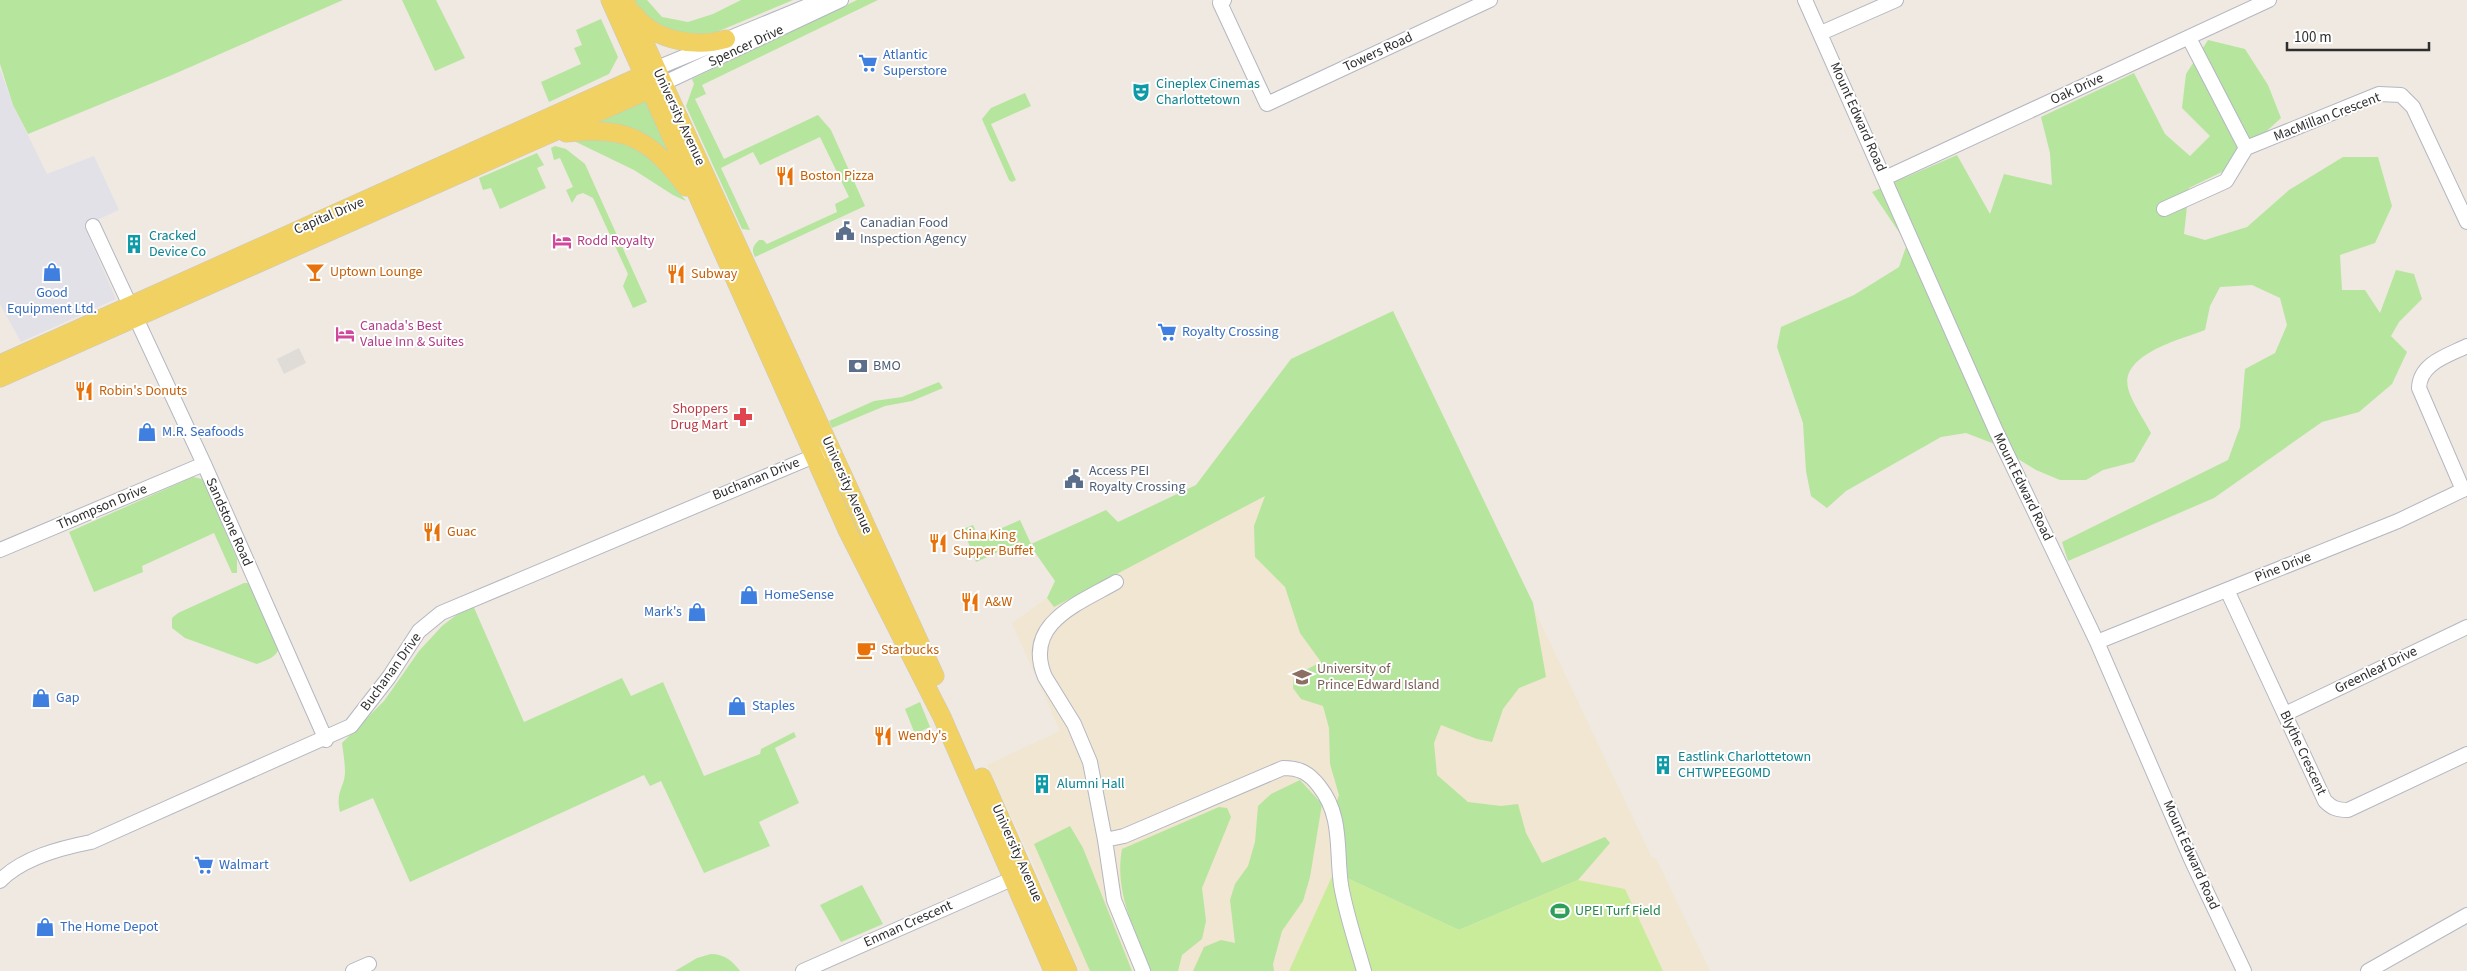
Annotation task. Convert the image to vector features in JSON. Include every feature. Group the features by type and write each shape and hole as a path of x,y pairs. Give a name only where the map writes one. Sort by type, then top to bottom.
{"main road":[{"path":"610,0 654,79"},
{"path":"625,0 648,28 666,35 697,44 726,39"},
{"name":"University Avenue","path":"625,0 704,212 1004,823 1068,971"},
{"name":"University Avenue","path":"654,79 823,452 865,568 942,717 1014,878 1053,971"},
{"name":"Capital Drive","path":"0,364 134,311 551,134 654,79"},
{"name":"Capital Drive","path":"0,378 134,311 654,79"},
{"path":"551,134 607,130 623,134 645,144 661,155 704,212"}],"street":[{"name":"Spencer Drive","path":"654,79 726,39 822,0"},
{"name":"Spencer Drive","path":"654,79 841,0"},
{"name":"Towers Road","path":"1224,0 1220,3 1267,104 1490,0"},
{"name":"Mount Edward Road","path":"1805,0 1996,431 2097,642 2191,858 2244,971"},
{"path":"1821,34 1896,0"},
{"name":"Oak Drive","path":"1885,178 2269,0"},
{"path":"2164,209 2226,181 2246,148 2189,38"},
{"name":"MacMillan Crescent","path":"2246,148 2379,94 2401,95 2413,107 2467,222"},
{"name":"Sandstone Road","path":"93,226 204,464 326,740"},
{"path":"2465,489 2419,388 2422,372 2429,366 2467,346"},
{"name":"Buchanan Drive","path":"0,881 18,868 42,856 69,846 91,842 326,740 351,726 419,631 441,613 823,452"},
{"name":"Thompson Drive","path":"0,550 204,464"},
{"name":"Pine Drive","path":"2097,642 2398,521 2465,489"},
{"path":"1116,582 1055,620 1044,635 1040,651 1045,677 1074,724 1090,762 1114,900 1143,971"},
{"name":"Blythe Crescent","path":"2227,590 2326,801 2331,807 2338,810 2348,810 2467,754"},
{"name":"Greenleaf Drive","path":"2285,714 2467,627"},
{"path":"1105,840 1124,836 1273,770 1283,768 1302,770 1309,774 1325,794 1336,818 1341,886 1364,971"},
{"name":"Enman Crescent","path":"803,971 1014,878"},
{"path":"2368,971 2467,915"},
{"path":"353,971 369,964"}],"shaded area":[{"path":"0,69 13,105 47,174 94,156 119,210 84,226 116,299 21,342 0,304"},
{"name":"University of Prince Edward Island","path":"1393,311 1652,858 1656,858 1710,971 1079,971 1032,860 987,765 1060,731 1012,623 1047,598 1055,581 1180,506 1291,359"},
{"path":"299,348 306,363 284,374 277,359"}],"green space":[{"path":"0,0 343,0 172,75 28,134 13,105 0,64"},
{"path":"402,0 436,0 465,58 435,71"},
{"path":"635,0 647,0 662,17 688,22 713,14 741,0 793,0 707,36 673,31 643,16"},
{"path":"857,0 878,0 702,85 706,94 695,99 724,159 818,115 831,130 865,206 755,257 753,248 759,240 763,240 767,244 837,212 835,204 849,197 820,137 760,165 753,152 721,168 750,230 742,229 686,106 694,84 692,79"},
{"path":"601,19 618,57 609,74 549,102 541,82 581,64 574,48 582,45 576,30"},
{"path":"2208,40 2245,49 2268,85 2281,118 2222,172 2189,188 2184,234 2205,240 2247,227 2289,190 2343,157 2378,157 2392,206 2375,243 2340,255 2342,290 2365,290 2380,313 2396,270 2414,274 2422,299 2399,322 2391,336 2407,352 2392,384 2359,412 2322,422 2214,498 2068,561 2062,542 2228,460 2240,427 2245,369 2275,353 2287,325 2280,298 2252,285 2220,287 2210,306 2205,330 2168,343 2143,357 2133,366 2128,376 2130,393 2151,433 2134,462 2103,470 2086,480 2060,480 2036,470 1992,443 1966,433 1941,437 1846,491 1827,508 1811,496 1806,471 1803,423 1777,347 1781,327 1854,295 1899,267 1907,244 1872,192 1957,155 1990,214 2004,174 2052,185 2050,153 2041,117 2134,73 2165,134 2190,156 2210,136 2182,108 2186,74"},
{"path":"1025,93 1031,106 991,124 1016,180 1012,182 1009,180 982,119 991,108"},
{"path":"646,99 674,159 657,143 647,138 591,123"},
{"path":"587,139 618,141 640,150 657,164 686,201 673,195 634,170 574,141"},
{"path":"555,146 566,149 585,164 647,302 633,308 623,286 628,274 593,198 583,193 577,195 572,203 566,190 573,187 560,158 554,160 551,148"},
{"path":"537,153 544,165 537,168 546,188 500,209 491,188 483,190 479,178"},
{"path":"1393,311 1533,603 1546,677 1519,688 1503,709 1492,742 1477,739 1441,725 1434,743 1437,775 1468,802 1501,806 1518,804 1526,833 1542,863 1605,837 1610,843 1578,880 1459,930 1334,872 1330,822 1339,795 1330,764 1329,728 1323,706 1301,699 1293,688 1294,676 1321,662 1300,633 1285,587 1255,557 1254,526 1265,496 1054,607 1047,598 1055,581 1034,551 1026,555 1020,542 976,562 963,529 973,525 979,538 1020,520 1031,544 1106,510 1118,522 1196,485 1291,359"},
{"path":"939,382 943,388 912,401 885,406 832,428 829,421 874,401 902,397"},
{"path":"193,477 202,479 206,486 237,559 237,573 232,573 214,533 142,566 143,572 94,592 69,532"},
{"path":"244,583 249,583 279,646 277,653 271,658 257,664 185,638 172,628 172,618 178,613"},
{"path":"472,603 524,722 622,678 631,696 663,682 704,776 760,754 761,749 794,732 796,737 775,748 799,803 759,822 770,846 704,873 661,781 650,786 644,775 410,882 373,798 340,812 339,794 345,777 342,743 384,701 419,651 442,626"},
{"path":"920,702 930,727 915,734 905,709"},
{"path":"1300,780 1322,804 1310,877 1303,901 1282,931 1273,964 1274,971 1193,971 1204,947 1221,940 1235,943 1230,900 1235,884 1248,866 1255,842 1258,806 1271,794"},
{"path":"1219,807 1227,808 1231,817 1202,888 1206,921 1202,939 1182,955 1178,971 1150,971 1132,926 1123,896 1120,865 1122,849"},
{"path":"1070,826 1083,848 1132,971 1090,971 1034,844"},
{"path":"1334,872 1459,930 1578,880 1625,889 1663,971 1289,971"},
{"path":"862,885 883,924 841,942 820,905"},
{"path":"711,954 720,955 728,959 740,971 675,971 697,958"}],"place":[{"name":"Atlantic Superstore","path":"868,63"},
{"name":"Cineplex Cinemas Charlottetown","path":"1141,92"},
{"name":"Boston Pizza","path":"785,176"},
{"name":"Canadian Food Inspection Agency","path":"845,231"},
{"name":"Rodd Royalty","path":"562,241"},
{"name":"Cracked Device Co","path":"134,244"},
{"name":"Good Equipment Ltd.","path":"52,272"},
{"name":"Uptown Lounge","path":"315,272"},
{"name":"Subway","path":"676,274"},
{"name":"Royalty Crossing","path":"1167,332"},
{"name":"Canada's Best Value Inn & Suites","path":"345,334"},
{"name":"BMO","path":"858,366"},
{"name":"Robin's Donuts","path":"84,391"},
{"name":"Shoppers Drug Mart","path":"743,417"},
{"name":"M.R. Seafoods","path":"147,432"},
{"name":"Access PEI Royalty Crossing","path":"1074,479"},
{"name":"Guac","path":"432,532"},
{"name":"China King Supper Buffet","path":"938,543"},
{"name":"HomeSense","path":"749,595"},
{"name":"A&W","path":"970,602"},
{"name":"Mark's","path":"697,612"},
{"name":"Starbucks","path":"866,650"},
{"name":"University of Prince Edward Island","path":"1302,677"},
{"name":"Gap","path":"41,698"},
{"name":"Staples","path":"737,706"},
{"name":"Wendy's","path":"883,736"},
{"name":"Eastlink Charlottetown CHTWPEEG0MD","path":"1663,765"},
{"name":"Alumni Hall","path":"1042,784"},
{"name":"Walmart","path":"204,865"},
{"name":"UPEI Turf Field","path":"1560,911"},
{"name":"The Home Depot","path":"45,927"}]}
